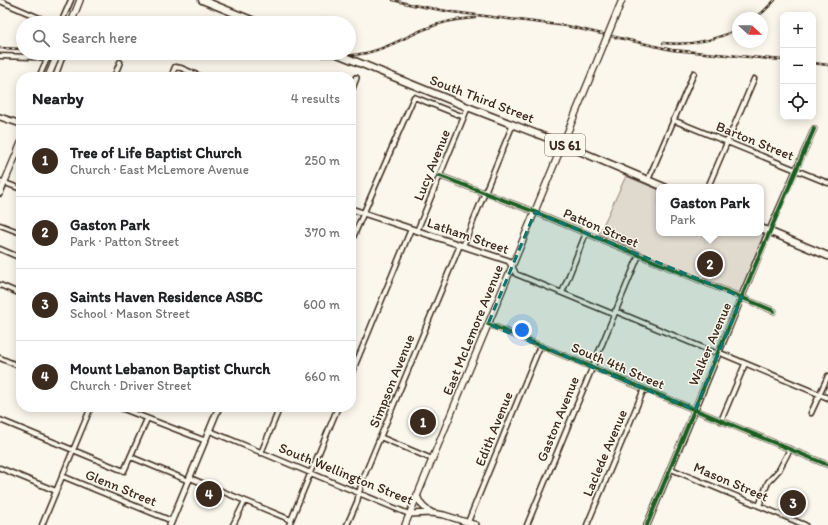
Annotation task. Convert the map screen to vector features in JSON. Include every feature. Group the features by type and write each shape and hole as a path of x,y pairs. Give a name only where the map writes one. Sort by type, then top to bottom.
{"main road":[{"path":"73,16 80,0"},
{"path":"202,0 242,16"},
{"path":"563,144 622,0"},
{"path":"50,72 55,60"},
{"name":"South Third Street","path":"352,60 467,107 514,124 657,184"},
{"name":"East McLemore Avenue","path":"405,525 563,144"},
{"path":"0,193 2,182 16,153"},
{"path":"764,230 828,256"}],"street":[{"path":"63,16 71,0"},
{"path":"0,1 35,16"},
{"path":"0,56 16,56"},
{"path":"41,72 47,60"},
{"path":"56,72 61,60"},
{"path":"116,72 120,62"},
{"path":"173,72 175,68 181,68 190,72"},
{"path":"648,180 694,73"},
{"path":"709,184 754,79"},
{"path":"356,231 414,97 464,116"},
{"name":"Lucy Avenue","path":"417,231 467,107"},
{"path":"0,117 16,122"},
{"name":"Barton Street","path":"673,120 828,183"},
{"name":"Simpson Avenue","path":"347,525 362,481 380,437 514,124"},
{"name":"Walker Avenue","path":"647,525 769,232 814,129"},
{"name":"Patton Street","path":"440,176 535,212 774,311"},
{"path":"2,182 16,187"},
{"name":"Latham Street","path":"356,211 509,261 516,274 828,398"},
{"path":"0,225 16,232"},
{"path":"356,362 411,229"},
{"path":"562,293 586,233"},
{"path":"0,249 16,256"},
{"name":"Gaston Avenue","path":"526,525 639,256"},
{"path":"0,285 16,292"},
{"name":"South 4th Street","path":"488,324 828,466"},
{"name":"Edith Avenue","path":"468,522 540,346"},
{"path":"0,358 16,365"},
{"path":"721,421 745,364"},
{"path":"811,413 828,376"},
{"name":"Laclede Avenue","path":"587,525 644,389"},
{"path":"42,525 89,412"},
{"path":"130,412 206,442"},
{"path":"171,523 206,442 217,412"},
{"path":"261,453 278,412"},
{"path":"289,525 336,412"},
{"path":"0,420 124,471 147,419"},
{"name":"South Wellington Street","path":"210,431 409,514 432,513 444,515 476,525"},
{"path":"380,437 432,459"},
{"path":"759,506 768,482 779,470 790,449"},
{"path":"130,456 291,520"},
{"path":"0,468 56,491"},
{"name":"Mason Street","path":"671,469 798,524 805,525"},
{"name":"Glenn Street","path":"62,476 171,523"},
{"path":"417,495 423,506 432,513"},
{"path":"233,525 245,501"}],"highlighted area":[{"path":"535,212 742,297 695,410 488,324"}],"shaded area":[{"path":"626,176 656,189 656,236 764,236 765,234 739,294 599,234"}],"railway":[{"path":"393,0 452,12 567,26 672,50 780,60"},
{"path":"763,12 775,0"},
{"path":"356,54 381,49 437,24 475,18"},
{"path":"663,43 683,44 702,42 732,32"},
{"path":"0,48 16,49"},
{"path":"816,63 828,65"}],"cycle path":[{"path":"647,525 718,352 814,129"},
{"path":"440,176 535,212 774,311"},
{"path":"488,324 828,465"}],"place":[{"name":"Gaston Park","path":"710,264"},
{"name":"Tree of Life Baptist Church","path":"423,422"},
{"name":"Mount Lebanon Baptist Church","path":"209,494"},
{"name":"Saints Haven Residence ASBC","path":"793,503"}]}
